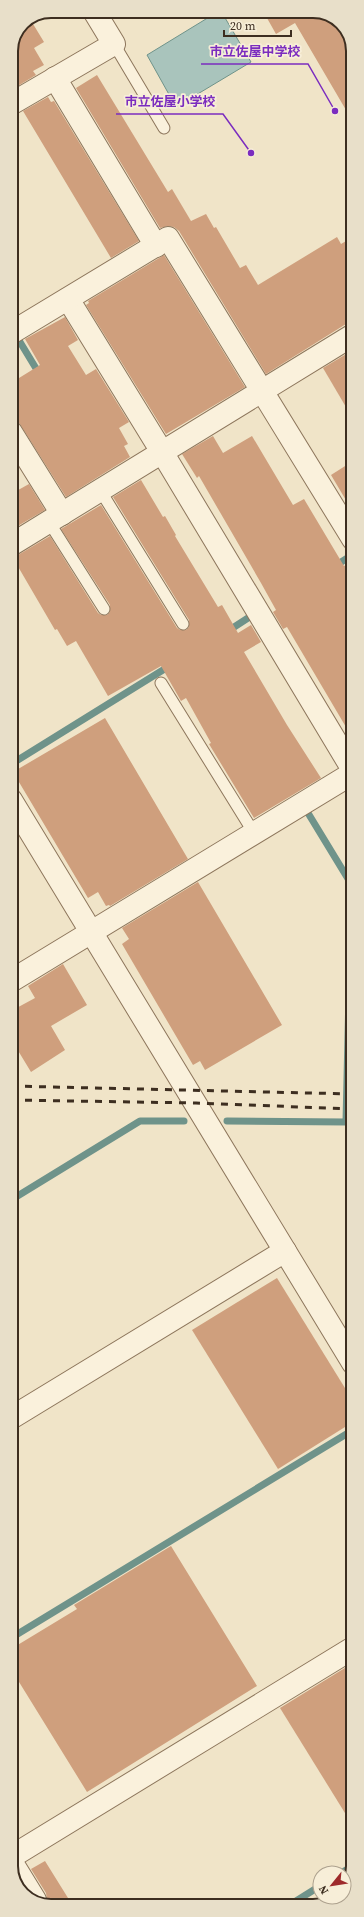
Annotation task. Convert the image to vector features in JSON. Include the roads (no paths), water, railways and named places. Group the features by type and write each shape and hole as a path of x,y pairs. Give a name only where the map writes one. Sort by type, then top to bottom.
{"street":[{"path":"18,100 114,44 98,18"},
{"path":"55,78 156,246"},
{"path":"18,329 168,238 346,528"},
{"path":"68,299 162,452 346,759"},
{"path":"18,541 346,339"},
{"path":"18,445 56,518"},
{"path":"18,977 92,933 346,775"},
{"path":"18,811 346,1351"},
{"path":"18,1414 285,1251"},
{"path":"18,1853 346,1652"},
{"path":"19,1874 28,1889"}],"lane":[{"path":"114,44 164,128"},
{"path":"100,490 183,624"},
{"path":"56,518 104,609"},
{"path":"161,683 254,833"}],"water":[{"path":"208,18 225,18 251,62 176,107 147,55"}],"waterway":[{"path":"20,342 40,375"},
{"path":"335,566 346,559"},
{"path":"228,631 248,618"},
{"path":"18,760 171,665"},
{"path":"308,813 346,875"},
{"path":"18,1196 140,1121 184,1121"},
{"path":"227,1121 346,1122"},
{"path":"18,1634 346,1434"},
{"path":"299,1899 312,1891"}],"railway":[{"path":"18,1086 346,1094"},
{"path":"18,1100 196,1103 346,1109"}],"place":[{"name":"市立佐屋中学校","path":"335,111"},
{"name":"市立佐屋小学校","path":"251,153"}]}
